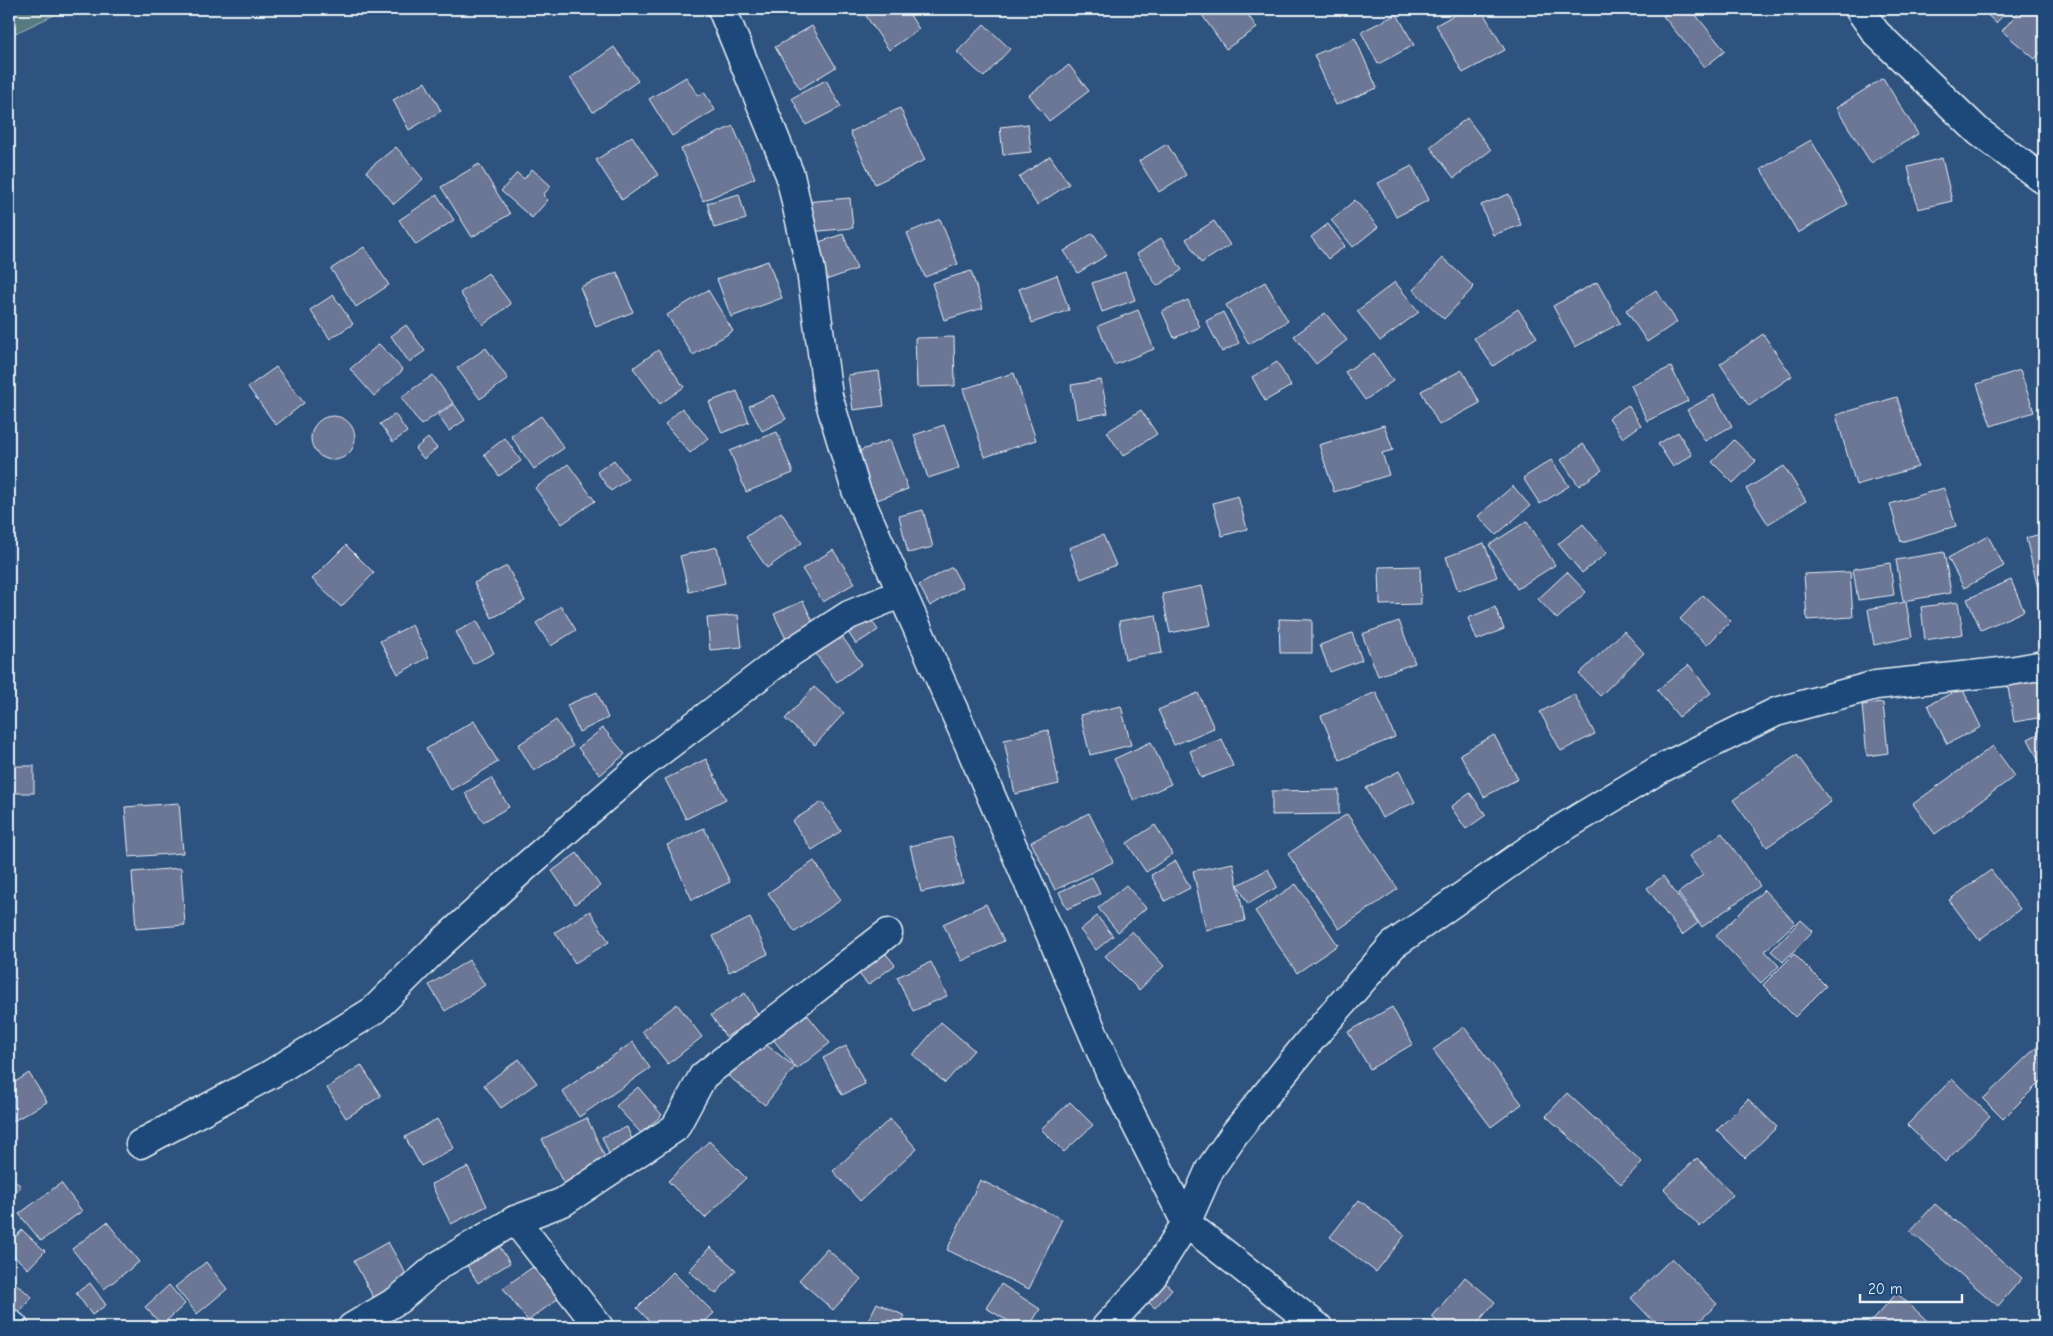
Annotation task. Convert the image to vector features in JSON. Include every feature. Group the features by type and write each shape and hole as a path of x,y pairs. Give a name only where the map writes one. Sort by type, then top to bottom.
{"street":[{"path":"722,9 790,175 811,271 828,396 856,490 968,742 1111,1075 1186,1224 1318,1327"},
{"path":"1859,9 1876,33 1979,132 2044,180"},
{"path":"140,1144 271,1074 373,1012 466,921 641,766 790,653 849,615 902,593"},
{"path":"1106,1327 1152,1277 1186,1224 1210,1169 1235,1133 1306,1045 1393,945 1541,841 1660,769 1776,712 1876,685 2010,671 2044,665"},
{"path":"352,1327 398,1300 439,1265 515,1220 563,1202 676,1128 703,1076 888,933"},
{"path":"515,1220 599,1327"},
{"path":"9,1324 14,1327"}],"green space":[{"path":"9,9 67,9 9,36"}],"building":[{"path":"876,9 906,9 919,29 889,50 866,16"},
{"path":"1211,9 1244,9 1257,28 1226,49 1202,15"},
{"path":"1465,9 1481,9 1505,50 1463,73 1436,25"},
{"path":"1673,9 1691,9 1725,51 1705,67 1663,16"},
{"path":"1981,9 2009,9 1996,23"},
{"path":"2021,9 2037,9 2044,15 2044,48 2035,59 2002,31"},
{"path":"1397,14 1414,45 1378,64 1361,32"},
{"path":"984,24 1010,49 984,77 957,52"},
{"path":"812,26 836,67 800,89 775,47"},
{"path":"1355,38 1377,88 1336,105 1314,55"},
{"path":"614,47 638,81 593,112 570,78"},
{"path":"1069,65 1089,91 1049,121 1029,95"},
{"path":"686,77 698,96 704,92 715,110 672,136 649,99"},
{"path":"1883,78 1918,134 1871,163 1836,108"},
{"path":"826,80 841,107 806,125 792,98"},
{"path":"425,82 441,111 409,130 393,100"},
{"path":"900,108 925,160 875,184 850,132"},
{"path":"1467,118 1491,150 1454,178 1430,147"},
{"path":"1028,124 1031,152 1003,155 1000,127"},
{"path":"733,126 755,178 703,201 681,149"},
{"path":"632,136 658,175 622,200 596,160"},
{"path":"1811,140 1848,204 1798,233 1761,169"},
{"path":"1167,144 1186,175 1159,192 1139,161"},
{"path":"396,147 423,179 394,204 366,171"},
{"path":"1050,156 1069,184 1037,205 1019,177"},
{"path":"1942,158 1952,201 1918,209 1908,167"},
{"path":"479,164 510,214 472,237 441,187"},
{"path":"1412,166 1429,200 1396,217 1378,183"},
{"path":"532,169 551,186 543,195 548,200 532,218 501,191 517,173 524,179"},
{"path":"739,194 746,219 714,228 707,203"},
{"path":"1509,194 1521,225 1493,235 1481,205"},
{"path":"437,195 454,220 416,245 399,220"},
{"path":"850,198 853,228 808,232 805,202"},
{"path":"1355,200 1378,227 1353,247 1331,220"},
{"path":"940,219 958,264 925,277 907,233"},
{"path":"1214,221 1230,245 1201,263 1186,239"},
{"path":"1328,224 1345,246 1328,259 1311,237"},
{"path":"1093,233 1107,255 1078,273 1064,251"},
{"path":"843,234 857,269 826,280 813,244"},
{"path":"1161,238 1182,270 1157,286 1137,254"},
{"path":"364,247 389,285 356,307 331,269"},
{"path":"1443,258 1474,287 1444,319 1413,290"},
{"path":"768,261 782,298 731,317 717,279"},
{"path":"971,271 983,308 944,320 932,283"},
{"path":"617,272 633,312 596,327 580,287"},
{"path":"1125,272 1135,300 1102,312 1092,283"},
{"path":"488,273 511,304 483,325 460,293"},
{"path":"1057,275 1069,310 1032,323 1019,289"},
{"path":"1265,282 1288,321 1249,344 1226,305"},
{"path":"1395,282 1419,312 1380,341 1357,311"},
{"path":"1597,282 1620,323 1575,347 1553,306"},
{"path":"708,290 733,331 693,355 667,315"},
{"path":"1656,290 1677,322 1647,342 1626,310"},
{"path":"333,295 353,324 330,339 310,310"},
{"path":"1188,300 1200,327 1174,338 1162,311"},
{"path":"1518,309 1537,337 1493,366 1474,338"},
{"path":"1138,310 1154,349 1114,365 1098,326"},
{"path":"1223,312 1239,343 1222,352 1206,321"},
{"path":"1325,313 1347,340 1316,364 1294,336"},
{"path":"406,325 425,351 409,362 391,336"},
{"path":"1763,334 1792,376 1749,406 1720,364"},
{"path":"954,337 955,386 917,387 915,338"},
{"path":"379,344 403,370 374,396 350,369"},
{"path":"486,348 508,379 480,399 457,368"},
{"path":"658,350 684,387 660,404 633,368"},
{"path":"1374,353 1393,381 1365,400 1345,372"},
{"path":"1277,362 1291,386 1265,401 1252,377"},
{"path":"276,367 304,403 276,425 248,387"},
{"path":"1671,367 1688,401 1647,421 1631,385"},
{"path":"1462,370 1480,403 1439,425 1421,391"},
{"path":"2020,370 2034,412 1991,426 1977,384"},
{"path":"879,371 884,406 853,410 848,375"},
{"path":"1014,373 1036,440 985,457 963,389"},
{"path":"433,375 453,403 421,425 401,397"},
{"path":"1101,380 1108,413 1077,419 1071,385"},
{"path":"737,391 749,422 722,433 709,402"},
{"path":"773,395 786,419 762,431 749,406"},
{"path":"1714,395 1732,426 1705,441 1687,410"},
{"path":"1897,397 1918,467 1856,485 1836,415"},
{"path":"454,404 465,420 449,431 438,415"},
{"path":"1628,405 1641,425 1623,438 1609,418"},
{"path":"682,408 708,438 690,453 665,424"},
{"path":"1141,410 1157,434 1123,456 1107,432"},
{"path":"395,414 407,432 393,442 380,424"},
{"path":"333,416 345,420 351,426 355,438 351,450 345,456 333,460 321,456 315,450 311,438 315,426 321,420"},
{"path":"541,416 564,448 534,469 511,436"},
{"path":"944,425 959,468 928,478 914,435"},
{"path":"1384,425 1393,450 1382,453 1389,475 1334,492 1319,445"},
{"path":"777,432 793,473 746,492 730,451"},
{"path":"1678,432 1692,455 1673,467 1658,444"},
{"path":"428,438 437,448 424,459 415,449"},
{"path":"505,438 521,461 499,476 484,454"},
{"path":"890,440 908,489 874,501 856,452"},
{"path":"1734,440 1756,461 1733,483 1712,462"},
{"path":"1583,444 1602,470 1579,486 1561,460"},
{"path":"614,460 628,479 611,491 597,472"},
{"path":"1551,460 1569,486 1540,504 1523,478"},
{"path":"568,464 595,501 562,524 535,488"},
{"path":"1784,466 1806,501 1768,524 1746,489"},
{"path":"1513,486 1530,506 1496,535 1478,516"},
{"path":"1944,488 1956,526 1901,542 1890,504"},
{"path":"1238,496 1247,529 1222,536 1213,503"},
{"path":"923,510 933,547 908,553 899,516"},
{"path":"781,512 802,543 767,568 746,537"},
{"path":"1527,521 1555,565 1517,589 1489,545"},
{"path":"1583,524 1607,553 1582,573 1558,544"},
{"path":"2044,533 2044,596 2040,597 2026,538"},
{"path":"1103,535 1116,565 1081,579 1069,548"},
{"path":"1988,536 2004,566 1964,588 1948,558"},
{"path":"1484,543 1497,577 1458,591 1446,557"},
{"path":"346,545 374,573 341,607 312,579"},
{"path":"717,547 725,583 689,592 680,556"},
{"path":"833,550 855,583 823,602 802,569"},
{"path":"1944,552 1951,593 1903,601 1896,560"},
{"path":"1890,563 1894,595 1858,600 1853,569"},
{"path":"507,566 525,601 492,618 474,583"},
{"path":"1420,566 1421,604 1380,605 1379,567"},
{"path":"952,567 963,587 930,606 919,585"},
{"path":"1567,572 1586,592 1557,619 1538,599"},
{"path":"1850,572 1853,617 1807,620 1804,574"},
{"path":"2011,580 2024,611 1981,630 1967,599"},
{"path":"1202,586 1211,625 1170,633 1162,594"},
{"path":"1703,595 1731,621 1707,645 1680,619"},
{"path":"803,601 815,626 786,639 774,614"},
{"path":"1906,602 1912,637 1874,645 1868,609"},
{"path":"1958,602 1963,634 1925,640 1921,607"},
{"path":"561,606 576,630 551,646 536,623"},
{"path":"1495,607 1504,629 1477,640 1468,618"},
{"path":"865,611 878,630 856,644 843,625"},
{"path":"738,615 742,647 710,650 707,618"},
{"path":"1156,615 1162,653 1125,659 1119,621"},
{"path":"1279,619 1312,620 1312,653 1280,653"},
{"path":"477,621 494,653 473,664 456,632"},
{"path":"1399,621 1415,663 1378,676 1362,634"},
{"path":"412,625 429,657 398,674 380,641"},
{"path":"1624,631 1644,653 1600,696 1579,674"},
{"path":"1352,633 1362,660 1330,672 1320,645"},
{"path":"840,634 862,664 837,682 814,652"},
{"path":"1689,665 1711,693 1679,717 1657,690"},
{"path":"2044,669 2044,717 2014,722 2006,676"},
{"path":"814,687 844,713 815,745 785,719"},
{"path":"1962,688 1981,727 1947,744 1928,705"},
{"path":"597,692 608,718 579,732 567,705"},
{"path":"1376,692 1395,737 1340,760 1321,716"},
{"path":"1198,693 1214,728 1174,745 1158,710"},
{"path":"1574,694 1595,734 1561,751 1540,712"},
{"path":"1883,703 1888,753 1867,756 1862,705"},
{"path":"1121,706 1131,745 1090,755 1080,715"},
{"path":"556,720 573,746 534,771 518,745"},
{"path":"474,721 498,762 451,790 426,749"},
{"path":"603,728 625,754 600,775 578,748"},
{"path":"1048,730 1059,784 1015,794 1004,740"},
{"path":"2044,731 2044,770 2028,739"},
{"path":"1494,735 1518,779 1484,797 1460,754"},
{"path":"1222,739 1233,766 1201,778 1190,751"},
{"path":"1151,742 1171,784 1134,801 1114,759"},
{"path":"1993,746 2015,776 1935,834 1913,804"},
{"path":"1797,755 1831,802 1767,847 1733,800"},
{"path":"706,759 726,799 686,819 665,779"},
{"path":"9,766 34,766 34,793 9,793"},
{"path":"1399,771 1415,802 1382,818 1366,788"},
{"path":"491,778 509,807 483,822 465,793"},
{"path":"1339,790 1339,814 1272,815 1272,791"},
{"path":"1470,793 1486,815 1466,829 1451,807"},
{"path":"822,802 841,831 812,850 792,821"},
{"path":"179,803 183,853 129,857 125,807"},
{"path":"1089,813 1113,862 1055,890 1031,842"},
{"path":"1347,814 1398,889 1339,929 1288,854"},
{"path":"1155,825 1173,854 1146,872 1127,843"},
{"path":"704,828 730,882 692,900 667,845"},
{"path":"1722,833 1760,886 1702,927 1678,893 1703,875 1689,856"},
{"path":"952,837 963,883 921,892 910,846"},
{"path":"577,853 600,886 575,904 552,871"},
{"path":"814,861 841,900 795,932 768,893"},
{"path":"1176,861 1190,888 1165,901 1151,875"},
{"path":"1233,863 1245,921 1206,930 1193,871"},
{"path":"181,868 185,925 136,929 132,872"},
{"path":"1268,869 1277,887 1248,904 1238,885"},
{"path":"1991,870 2020,909 1979,940 1949,900"},
{"path":"1663,876 1698,923 1682,935 1647,888"},
{"path":"1092,877 1100,894 1067,909 1059,892"},
{"path":"1296,884 1338,945 1297,973 1255,911"},
{"path":"1126,885 1146,908 1118,932 1098,908"},
{"path":"1764,890 1795,923 1765,951 1779,966 1761,983 1716,936"},
{"path":"986,904 1004,941 962,961 943,924"},
{"path":"590,911 609,942 575,963 555,932"},
{"path":"1097,916 1113,936 1096,950 1080,930"},
{"path":"750,918 768,954 729,972 713,936"},
{"path":"1801,920 1813,931 1783,962 1771,951"},
{"path":"1132,931 1164,966 1139,990 1105,956"},
{"path":"882,949 895,965 868,985 856,970"},
{"path":"1794,954 1826,986 1795,1017 1763,985"},
{"path":"469,960 485,985 445,1011 429,985"},
{"path":"931,962 947,996 913,1011 897,977"},
{"path":"745,993 759,1016 726,1037 711,1015"},
{"path":"677,1004 702,1037 668,1064 642,1031"},
{"path":"801,1007 830,1043 797,1069 768,1033"},
{"path":"1392,1007 1413,1044 1370,1069 1348,1032"},
{"path":"941,1022 974,1050 945,1083 913,1055"},
{"path":"1464,1027 1522,1104 1491,1127 1433,1050"},
{"path":"756,1037 795,1067 765,1105 727,1075"},
{"path":"2044,1040 2044,1078 2003,1119 1983,1099"},
{"path":"633,1042 650,1068 579,1117 562,1091"},
{"path":"846,1046 865,1084 842,1095 823,1058"},
{"path":"519,1059 537,1083 501,1108 484,1085"},
{"path":"361,1065 381,1096 346,1118 327,1088"},
{"path":"29,1073 47,1102 10,1123 9,1086"},
{"path":"1952,1079 1990,1116 1945,1162 1907,1125"},
{"path":"638,1087 662,1115 641,1133 616,1106"},
{"path":"1567,1093 1642,1162 1621,1184 1546,1116"},
{"path":"1748,1099 1777,1127 1745,1158 1717,1130"},
{"path":"1070,1102 1093,1125 1064,1152 1041,1129"},
{"path":"587,1118 608,1164 564,1185 542,1139"},
{"path":"437,1119 454,1148 421,1166 405,1137"},
{"path":"890,1119 917,1149 860,1201 833,1171"},
{"path":"627,1127 636,1149 611,1159 602,1137"},
{"path":"709,1141 746,1178 705,1218 668,1181"},
{"path":"1697,1158 1733,1195 1700,1227 1664,1189"},
{"path":"468,1167 487,1206 451,1224 431,1184"},
{"path":"9,1176 21,1186 9,1200"},
{"path":"980,1180 1062,1219 1029,1289 947,1250"},
{"path":"61,1183 82,1211 41,1241 19,1214"},
{"path":"1359,1200 1405,1235 1376,1272 1330,1237"},
{"path":"1935,1204 2022,1278 1998,1306 1910,1231"},
{"path":"107,1222 139,1262 104,1289 72,1249"},
{"path":"22,1230 45,1251 28,1269 9,1251 9,1244"},
{"path":"493,1236 510,1263 478,1283 461,1256"},
{"path":"388,1242 410,1281 375,1301 354,1261"},
{"path":"710,1247 736,1270 716,1294 689,1271"},
{"path":"827,1249 861,1279 833,1310 799,1280"},
{"path":"1672,1258 1717,1304 1693,1327 1659,1327 1631,1298"},
{"path":"206,1262 227,1289 197,1314 175,1287"},
{"path":"540,1262 564,1294 528,1321 503,1288"},
{"path":"673,1272 714,1313 699,1327 655,1327 637,1308"},
{"path":"1156,1275 1172,1289 1155,1308 1139,1294"},
{"path":"1465,1277 1495,1302 1474,1327 1444,1327 1432,1317"},
{"path":"9,1278 32,1297 16,1316 9,1310"},
{"path":"90,1283 106,1305 92,1315 76,1293"},
{"path":"1001,1284 1040,1309 1029,1327 1018,1327 986,1308"},
{"path":"169,1285 185,1304 162,1325 145,1307"},
{"path":"1897,1293 1934,1327 1866,1327"},
{"path":"877,1303 905,1316 900,1327 865,1327"},
{"path":"1279,1319 1289,1327 1272,1327"},
{"path":"193,1320 199,1327 184,1327"}]}
